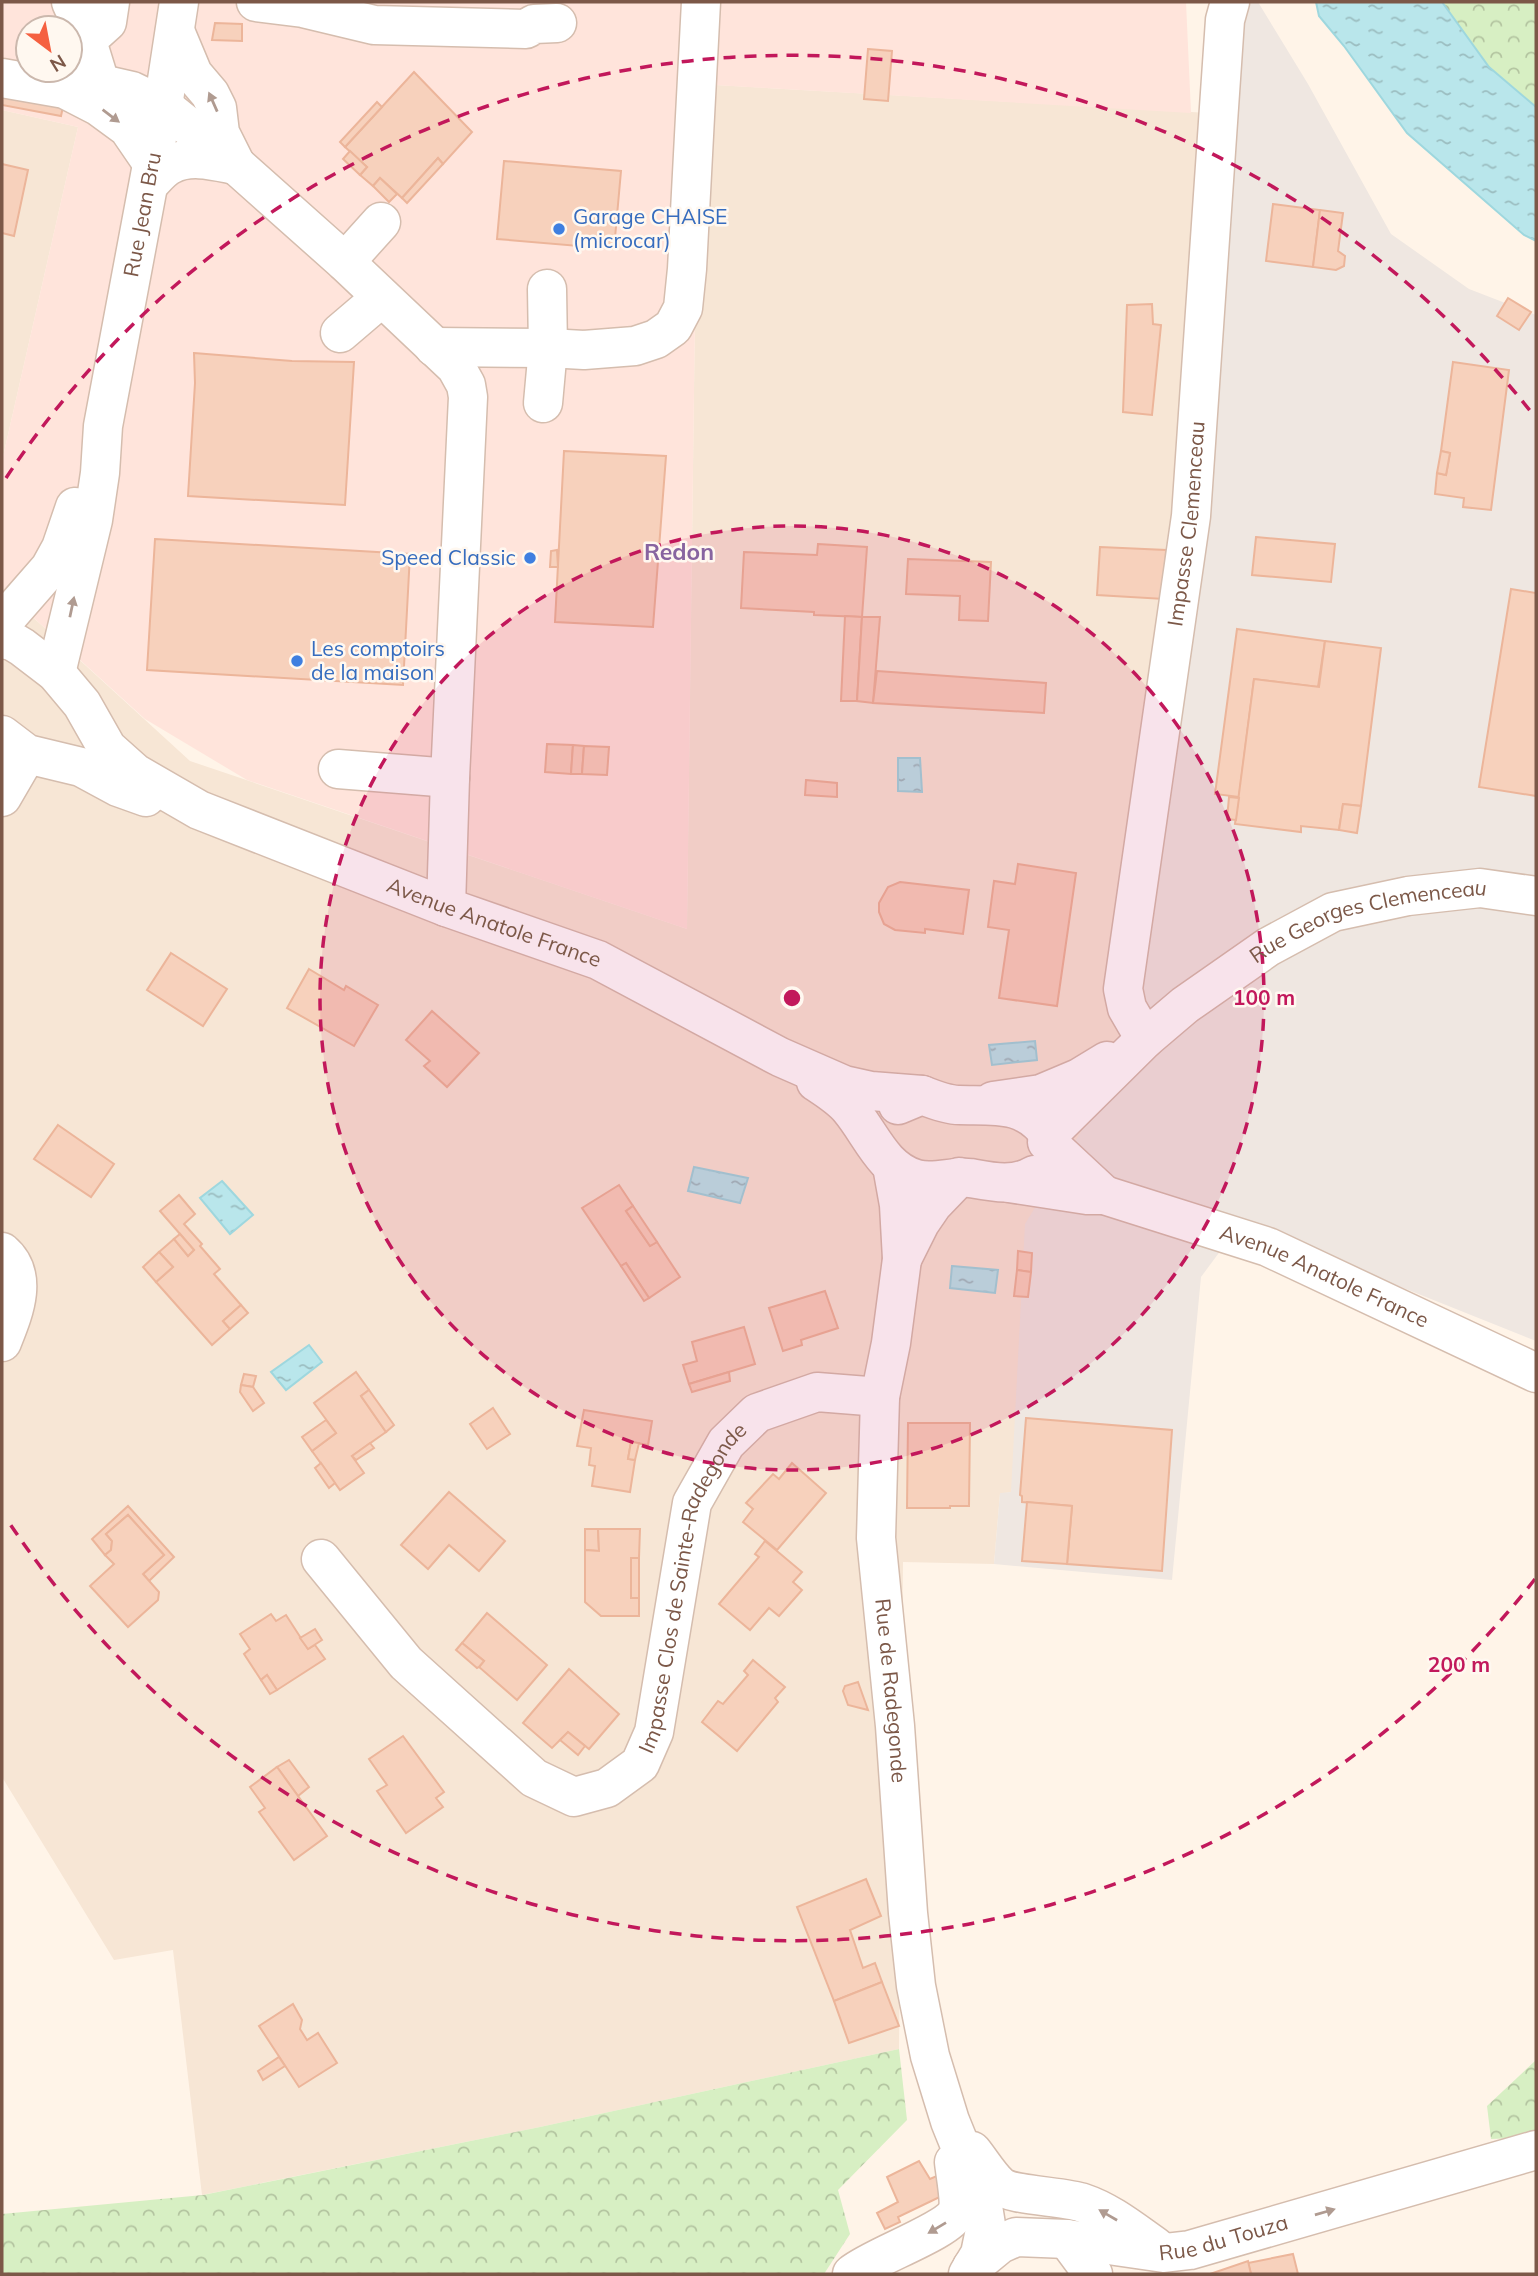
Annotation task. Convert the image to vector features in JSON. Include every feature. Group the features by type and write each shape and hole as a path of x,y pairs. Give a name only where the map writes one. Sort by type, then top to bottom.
{"street":[{"path":"84,21 97,31 107,22 110,2"},
{"path":"257,2 303,8 373,25 526,29 534,24 557,23"},
{"path":"434,347 584,350 635,346 656,339 673,327 683,307 694,173 701,2"},
{"name":"Impasse Clemenceau","path":"1145,1039 1127,1008 1123,989 1191,516 1212,191 1225,20 1230,2"},
{"path":"177,17 193,74 210,93 217,108 220,133 236,165"},
{"name":"Rue Jean Bru","path":"56,673 93,520 103,426 177,17"},
{"path":"84,36 100,83"},
{"path":"2,78 65,89 98,106 128,128 150,173 199,158 236,165"},
{"path":"84,79 132,91 163,106 236,165 345,262 456,367 466,386 468,397 446,907"},
{"path":"345,262 381,222"},
{"path":"543,404 548,348 547,289"},
{"path":"340,333 381,298"},
{"name":"Rue Jean Bru","path":"2,623 50,568 61,548 103,426"},
{"name":"Avenue Anatole France","path":"2,639 22,647 56,673 82,704 107,748 135,773 199,810 446,907 597,960 780,1057 844,1085 871,1091 922,1095 957,1105 975,1104 1025,1111 1040,1122 1048,1138 1104,1195"},
{"path":"2,797 24,750 67,752 84,737 89,720"},
{"name":"Avenue Anatole France","path":"24,750 81,767 118,787 158,802 199,810"},
{"path":"338,769 450,778"},
{"name":"Rue Georges Clemenceau","path":"1048,1138 1145,1039 1185,1005 1268,947 1333,912 1408,896 1480,888 1536,896"},
{"name":"Rue Georges Clemenceau","path":"975,1104 1041,1094 1079,1078 1145,1039"},
{"name":"Avenue Anatole France","path":"780,1057 840,1099 884,1155 915,1179 960,1177 1087,1195 1104,1195 1268,1247 1536,1373"},
{"path":"884,1155 881,1121 894,1107 922,1095"},
{"path":"1009,1183 1034,1175 1042,1160 1048,1138"},
{"name":"Rue de Radegonde","path":"884,1155 899,1205 902,1259 891,1343 880,1397 876,1538 895,1726 916,1986 930,2056 950,2122"},
{"name":"Rue de Radegonde","path":"902,1259 920,1223 960,1177"},
{"path":"2,1252 8,1258 18,1280 15,1307 2,1342"},
{"name":"Impasse Clos de Sainte-Radegonde","path":"321,1559 406,1663 534,1777 574,1797 607,1788 640,1764 654,1732 692,1503 726,1443 757,1413 817,1392 880,1397"},
{"path":"950,2122 982,2200 986,2225 980,2254 970,2271"},
{"path":"852,2274 887,2253 939,2229 957,2213 950,2122"},
{"name":"Rue du Touza","path":"950,2122 999,2186 1010,2191 1062,2197 1083,2203 1126,2225 1167,2264 1203,2246 1536,2150"},
{"path":"970,2271 1000,2244 1016,2236 1067,2239 1167,2264"},
{"path":"1067,2239 1093,2274"}],"shaded area":[{"path":"2,2 1186,2 1191,113 698,84 687,929 247,780 145,719 2,589 2,461 78,127 2,110"},
{"path":"1236,2 1258,2 1308,84 1391,234 1469,289 1536,315 1536,1341 1241,1223 1201,1277 1172,1580 994,1564 1000,1493 1011,1492 1025,1224 1082,1130 1088,1108 1129,1040"},
{"path":"698,84 1226,114 1129,1040 1011,1492 1000,1494 994,1564 903,1562 899,2049 540,2127 202,2195 173,1950 114,1960 2,1777 2,589 190,761 687,929"},
{"path":"2,110 78,127 2,461"}],"green space":[{"path":"1442,2 1536,2 1536,107 1489,67"},
{"path":"899,2049 907,2120 838,2190 850,2234 824,2274 2,2274 2,2214 203,2195 540,2127"},
{"path":"1536,2060 1536,2137 1491,2139 1487,2106"}],"water":[{"path":"1316,2 1442,2 1489,67 1536,107 1536,241 1524,235 1407,133 1319,16"},
{"path":"898,758 920,758 922,792 898,791"},
{"path":"1035,1041 1037,1060 992,1065 989,1045"},
{"path":"694,1167 748,1178 740,1203 688,1191"},
{"path":"222,1181 253,1215 230,1234 200,1198"},
{"path":"952,1266 998,1270 995,1293 950,1288"},
{"path":"309,1345 322,1362 286,1390 271,1372"}],"building":[{"path":"215,23 242,24 242,41 212,40"},
{"path":"868,49 892,51 888,101 864,99"},
{"path":"414,72 472,132 443,164 438,158 402,198 380,178 373,186 360,175 367,167 345,147"},
{"path":"2,86 64,102 61,116 2,105"},
{"path":"377,102 382,107 345,147 340,142"},
{"path":"350,151 367,167 360,175 343,159"},
{"path":"438,158 443,164 407,203 402,198"},
{"path":"504,161 621,171 614,249 497,239"},
{"path":"2,164 28,170 14,236 2,233"},
{"path":"380,178 397,194 389,202 373,186"},
{"path":"1273,204 1320,210 1313,267 1266,261"},
{"path":"1320,210 1343,213 1338,251 1345,256 1344,266 1336,270 1313,267"},
{"path":"1508,298 1531,312 1519,330 1497,316"},
{"path":"1152,304 1153,324 1161,325 1152,415 1123,412 1127,305"},
{"path":"194,353 292,361 354,362 345,505 188,496 195,383"},
{"path":"1453,362 1509,370 1491,510 1463,507 1464,498 1435,494 1437,473 1446,475 1450,453 1441,451"},
{"path":"564,451 666,456 653,627 555,622"},
{"path":"1441,451 1450,453 1446,475 1437,473"},
{"path":"1256,537 1335,544 1331,582 1252,575"},
{"path":"155,539 410,554 403,685 147,670"},
{"path":"818,544 867,547 862,617 741,608 744,552 817,555"},
{"path":"1100,547 1166,550 1164,599 1097,595"},
{"path":"557,550 558,567 550,567 551,551"},
{"path":"908,559 991,562 988,621 959,620 960,596 906,594"},
{"path":"1511,589 1536,593 1536,796 1479,787"},
{"path":"845,616 862,617 857,701 841,701"},
{"path":"862,617 880,617 873,703 857,701"},
{"path":"1237,629 1325,641 1318,687 1254,679 1239,797 1215,794"},
{"path":"1325,641 1381,648 1361,806 1343,804 1339,830 1301,826 1301,832 1235,824 1254,679 1319,687"},
{"path":"877,671 1046,683 1044,713 873,703"},
{"path":"547,744 573,745 571,774 545,772"},
{"path":"573,745 584,746 582,774 571,774"},
{"path":"584,746 609,747 607,775 582,774"},
{"path":"806,780 837,783 837,797 805,795"},
{"path":"1229,797 1239,798 1236,820 1227,819"},
{"path":"1343,804 1361,806 1357,833 1339,830"},
{"path":"1018,864 1076,873 1057,1006 999,998 1009,930 988,927 994,881 1015,884"},
{"path":"900,882 969,890 963,934 925,929 925,933 895,930 884,924 879,903 888,887"},
{"path":"171,953 227,989 203,1026 147,990"},
{"path":"309,969 344,990 346,986 378,1005 354,1046 287,1008"},
{"path":"432,1011 479,1053 447,1087 424,1066 430,1061 406,1040"},
{"path":"58,1125 114,1164 91,1197 34,1159"},
{"path":"619,1185 633,1206 626,1211 650,1246 657,1242 680,1277 649,1298 626,1263 621,1266 582,1208"},
{"path":"179,1195 195,1214 184,1224 220,1269 214,1274 241,1305 223,1321 230,1329 212,1345 156,1282 173,1267 159,1252 174,1239 188,1256 194,1250 160,1211"},
{"path":"633,1206 657,1242 650,1246 626,1211"},
{"path":"180,1234 194,1250 188,1256 174,1239"},
{"path":"1018,1251 1032,1253 1031,1272 1017,1270"},
{"path":"159,1252 173,1267 156,1282 143,1267"},
{"path":"626,1263 649,1298 644,1301 621,1266"},
{"path":"1017,1270 1031,1272 1028,1297 1014,1296"},
{"path":"825,1291 838,1328 801,1340 802,1345 783,1351 769,1308"},
{"path":"241,1305 248,1313 230,1329 223,1321"},
{"path":"744,1327 755,1364 689,1384 683,1365 697,1361 692,1342"},
{"path":"356,1372 369,1390 361,1396 386,1432 352,1456 364,1473 340,1490 312,1451 336,1433 314,1403"},
{"path":"729,1372 730,1381 692,1392 689,1384"},
{"path":"244,1374 256,1376 253,1387 241,1385"},
{"path":"241,1385 253,1387 264,1403 253,1411 240,1392"},
{"path":"369,1390 394,1425 386,1432 361,1396"},
{"path":"493,1408 510,1434 487,1449 470,1424"},
{"path":"584,1410 652,1421 648,1445 631,1442 628,1459 635,1460 630,1492 592,1486 595,1466 589,1465 591,1448 577,1446"},
{"path":"1026,1418 1172,1430 1162,1571 1067,1564 1072,1506 1022,1502 1020,1495"},
{"path":"326,1420 336,1433 312,1451 302,1437"},
{"path":"908,1423 970,1423 969,1506 907,1508"},
{"path":"631,1442 639,1443 635,1460 628,1459"},
{"path":"370,1443 374,1448 356,1460 352,1456"},
{"path":"321,1463 335,1483 329,1488 315,1468"},
{"path":"792,1463 826,1493 777,1550 743,1522 753,1509 746,1503 773,1474 779,1479"},
{"path":"449,1492 505,1541 479,1571 449,1545 428,1569 401,1545"},
{"path":"1027,1502 1072,1506 1067,1564 1022,1561"},
{"path":"128,1506 174,1557 149,1581 143,1574 164,1555 128,1515 106,1534 112,1541 111,1550 105,1555 92,1539"},
{"path":"128,1515 164,1555 143,1574 159,1592 158,1600 128,1627 90,1586 114,1564 105,1555 111,1550 112,1541 106,1534"},
{"path":"585,1529 598,1529 599,1551 585,1550"},
{"path":"598,1529 640,1529 639,1558 631,1558 631,1598 639,1598 639,1616 601,1616 585,1602 585,1550 599,1551"},
{"path":"765,1541 802,1572 793,1582 802,1590 779,1616 769,1608 750,1630 719,1604 759,1557 755,1554"},
{"path":"631,1558 639,1558 639,1598 631,1598"},
{"path":"487,1613 547,1665 517,1700 479,1667 484,1661 462,1643"},
{"path":"271,1614 276,1621 286,1615 308,1649 315,1645 325,1659 277,1690 267,1675 261,1680 244,1654 250,1649 240,1634"},
{"path":"315,1629 322,1640 308,1649 300,1638"},
{"path":"462,1643 484,1661 479,1667 456,1650"},
{"path":"753,1660 785,1687 775,1698 778,1702 737,1751 702,1722 718,1701 723,1704 748,1675 744,1671"},
{"path":"569,1669 619,1714 589,1749 568,1732 552,1748 523,1723"},
{"path":"267,1675 277,1690 270,1694 261,1680"},
{"path":"858,1682 868,1710 848,1705 843,1691 845,1686"},
{"path":"568,1732 585,1746 578,1755 560,1740"},
{"path":"403,1736 444,1792 436,1798 443,1807 406,1833 377,1791 387,1785 369,1759"},
{"path":"289,1760 309,1787 298,1796 277,1767"},
{"path":"277,1767 327,1836 294,1860 259,1812 265,1808 250,1787"},
{"path":"866,1879 881,1916 850,1930 863,1968 875,1963 882,1982 834,2001 797,1907"},
{"path":"882,1982 899,2026 849,2043 834,2001"},
{"path":"293,2004 302,2020 300,2029 307,2040 318,2033 337,2063 299,2087 259,2026"},
{"path":"279,2057 285,2066 263,2080 258,2071"},
{"path":"919,2161 930,2179 939,2175 948,2193 898,2217 900,2222 885,2229 877,2213 898,2202 887,2177"},
{"path":"1293,2254 1298,2274 1251,2274 1248,2263"},
{"path":"1248,2261 1251,2274 1210,2274"}],"place":[{"name":"Garage CHAISE (microcar)","path":"559,229"},
{"name":"Speed Classic","path":"530,558"},
{"name":"Les comptoirs de la maison","path":"297,661"}],"district":[{"name":"Redon","path":"679,552"}]}
